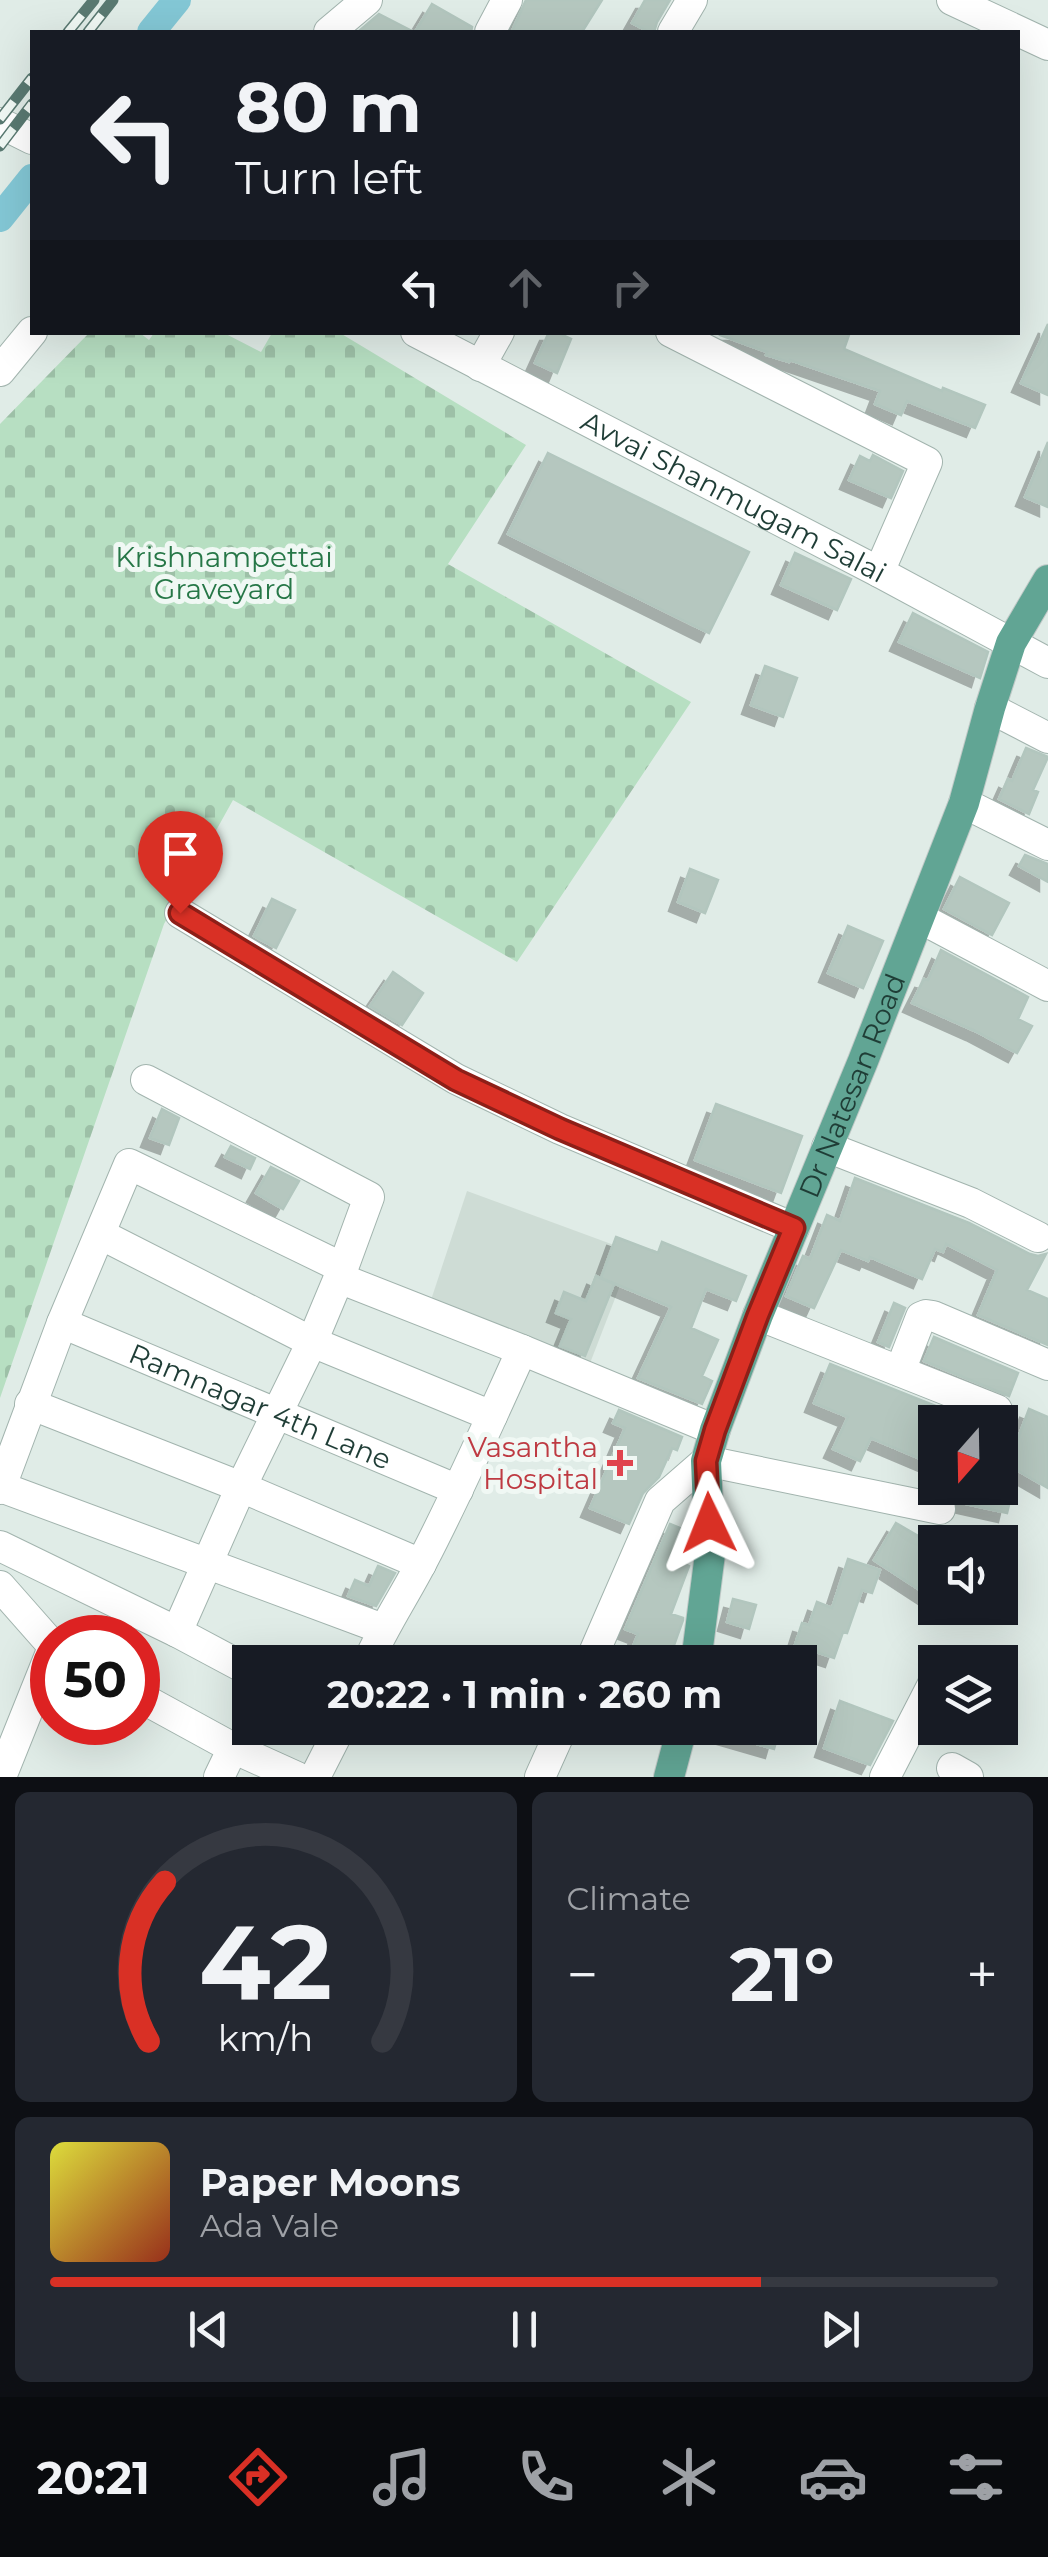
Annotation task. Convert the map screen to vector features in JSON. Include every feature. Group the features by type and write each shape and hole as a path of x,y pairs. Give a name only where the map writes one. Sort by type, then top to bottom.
{"main road":[{"name":"Dr Natesan Road","path":"698,1645 710,1554 706,1461 715,1430 964,804 1012,643 1048,580"},
{"path":"668,1777 677,1745"}],"street":[{"path":"331,30 367,0"},
{"path":"491,30 507,0"},
{"path":"674,30 692,0"},
{"path":"952,0 1016,30"},
{"path":"1020,32 1048,45"},
{"path":"0,370 30,334"},
{"name":"Avvai Shanmugam Salai","path":"422,335 1048,663"},
{"path":"480,366 497,335"},
{"path":"677,335 927,462 879,572"},
{"path":"990,708 1048,738"},
{"path":"964,804 1048,846"},
{"path":"180,913 456,1080 560,1129 794,1228"},
{"path":"920,918 1048,986"},
{"path":"146,1080 369,1197 312,1342 241,1487 177,1632"},
{"path":"828,1148 971,1203 1038,1237"},
{"path":"383,1629 0,1488 62,1323 130,1164 341,1273 715,1430"},
{"path":"100,1234 312,1342 492,1416"},
{"path":"758,1315 985,1405"},
{"path":"900,1371 921,1317 926,1315 1048,1365"},
{"name":"Ramnagar 4th Lane","path":"62,1323 458,1490"},
{"path":"376,1645 458,1490 522,1350"},
{"path":"30,1404 241,1487 421,1564"},
{"path":"597,1645 660,1502 706,1461 940,1508"},
{"path":"0,1546 232,1661"},
{"path":"0,1586 30,1621"},
{"path":"1,1777 30,1703"},
{"path":"160,1708 297,1777"},
{"path":"885,1777 918,1713"},
{"path":"315,1777 331,1745"},
{"path":"540,1777 554,1745"},
{"path":"219,1777 233,1748"}],"shaded area":[{"path":"467,1191 633,1252 587,1371 431,1300"}],"green space":[{"name":"Krishnampettai Graveyard","path":"87,335 143,335 149,340 153,335 228,335 261,352 271,335 343,335 526,445 448,564 691,702 517,962 233,800 164,924 0,1398 0,424"}],"building":[{"path":"526,0 602,0 583,30 512,30"},
{"path":"645,0 670,0 655,30 632,23"},
{"path":"432,4 472,27 471,30 416,30"},
{"path":"379,14 410,30 360,30"},
{"path":"1048,324 1048,395 1021,383"},
{"path":"548,335 571,339 557,373 535,363"},
{"path":"720,335 849,335 844,349 985,405 975,428 907,401 901,415 875,404 880,391 766,355 767,352"},
{"path":"1048,442 1048,507 1025,497"},
{"path":"548,453 749,552 709,633 508,534"},
{"path":"873,455 903,471 891,498 849,480 860,456 870,461"},
{"path":"795,553 851,579 837,610 781,585"},
{"path":"913,613 988,652 980,678 899,642"},
{"path":"765,666 797,678 783,717 751,705"},
{"path":"1026,748 1048,757 1033,790 1038,792 1029,814 999,799 1008,779 1012,781"},
{"path":"1025,855 1048,864 1048,882 1019,866"},
{"path":"690,869 718,880 705,913 678,902"},
{"path":"960,877 1009,903 992,935 944,909"},
{"path":"272,899 295,910 276,948 254,936"},
{"path":"848,926 883,941 863,988 828,973"},
{"path":"941,950 1028,997 1018,1019 1032,1026 1017,1053 912,1003"},
{"path":"393,972 423,993 402,1025 370,1006"},
{"path":"716,1104 802,1136 781,1193 695,1160"},
{"path":"162,1109 179,1118 169,1145 150,1138"},
{"path":"231,1146 255,1158 250,1169 225,1157"},
{"path":"271,1167 299,1181 283,1209 256,1193"},
{"path":"855,1178 969,1223 1030,1254 1046,1254 1027,1290 1048,1299 1048,1345 978,1315 997,1270 946,1244 943,1252 935,1249 922,1279 870,1257 868,1261 841,1250 814,1308 786,1296 803,1256 810,1259 827,1215 840,1221"},
{"path":"616,1237 658,1253 662,1242 746,1276 736,1301 706,1289 691,1328 718,1340 702,1376 712,1381 702,1404 638,1378 671,1307 601,1278"},
{"path":"596,1276 614,1284 585,1356 560,1346 571,1319 556,1313 564,1292 586,1301"},
{"path":"894,1303 905,1308 889,1347 878,1342"},
{"path":"934,1337 1018,1373 1009,1396 924,1361"},
{"path":"830,1364 933,1405 918,1405 918,1458 871,1438 860,1461 833,1449 848,1417 814,1403"},
{"path":"1029,1409 1048,1417 1048,1488 1018,1471 1018,1438"},
{"path":"619,1410 682,1437 677,1450 672,1448 659,1477 643,1493 629,1524 590,1508 625,1428 613,1423"},
{"path":"971,1505 1009,1505 1007,1513"},
{"path":"896,1523 918,1536 918,1589 874,1560"},
{"path":"670,1524 690,1532 691,1549 685,1564 689,1566 671,1614 683,1618 674,1645 634,1645 638,1634 625,1629"},
{"path":"848,1559 880,1570 872,1593 862,1590 834,1658 817,1652 817,1645 795,1645 802,1623 809,1625 817,1602 832,1608"},
{"path":"378,1566 395,1573 376,1606 348,1596 355,1580 369,1586"},
{"path":"733,1599 756,1605 749,1629 727,1622"},
{"path":"840,1701 893,1721 870,1765 824,1748"}],"waterway":[{"path":"153,30 177,0"},
{"path":"0,218 30,180"}],"railway":[{"path":"70,30 94,0"},
{"path":"90,30 113,0"},
{"path":"0,119 30,81"},
{"path":"0,146 30,107"}],"place":[{"name":"Vasantha Hospital","path":"620,1463"}],"route":[{"path":"180,913 456,1080 560,1129 794,1228 706,1461 709,1523"}]}
